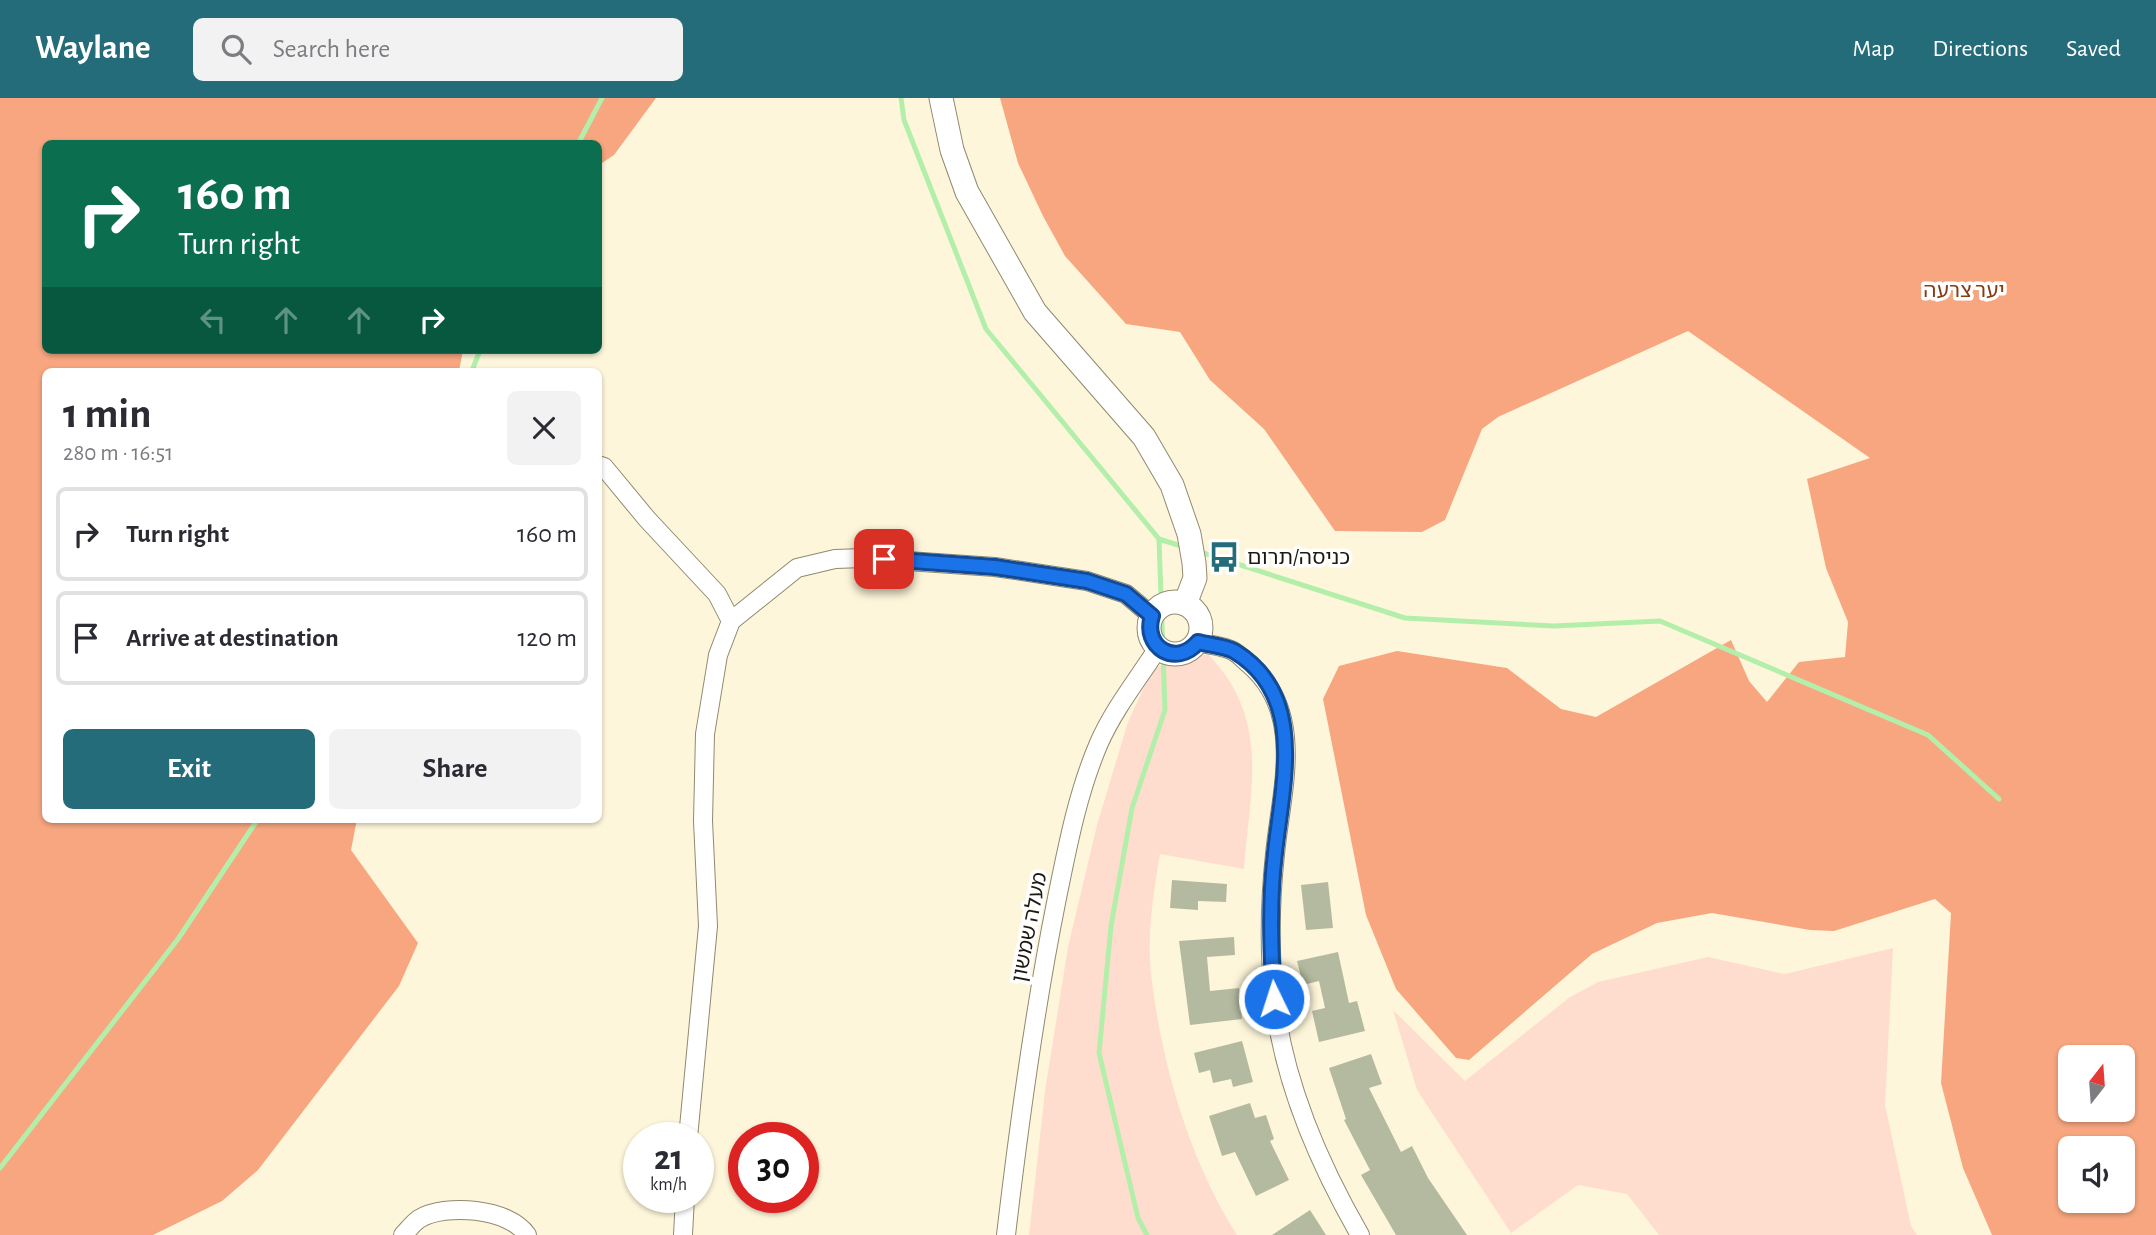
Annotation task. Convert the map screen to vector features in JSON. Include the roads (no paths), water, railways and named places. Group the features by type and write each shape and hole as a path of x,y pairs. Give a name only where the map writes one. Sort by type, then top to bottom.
{"main road":[{"path":"941,98 952,150 967,192 1035,312 1144,437 1172,485 1185,521 1194,563 1195,578 1185,604"},
{"path":"1166,604 1185,604 1200,620 1202,628 1198,642 1193,648 1179,654 1164,652 1158,648 1150,633 1152,616 1166,604"}],"street":[{"path":"602,466 717,594 731,621"},
{"path":"690,1122 708,926 703,821 705,734 718,655 731,621 797,568 835,559 864,558 995,567 1087,581 1126,594 1152,616"},
{"path":"1198,642 1233,651 1259,673 1275,696 1285,728 1285,780 1275,855 1272,905 1274,999 1281,1042 1313,1143 1336,1193 1360,1235"},
{"name":"מעלה שמשון","path":"1006,1235 1019,1125 1045,962 1083,789 1100,742 1124,699 1158,648"},
{"path":"403,1235 419,1219 451,1211 500,1214 527,1235"},
{"path":"683,1235 684,1213"}],"waterway":[{"path":"580,140 602,98"},
{"path":"901,98 904,120 986,329 1159,539 1165,710 1132,808 1111,926 1099,1053 1138,1218 1147,1235"},
{"path":"473,368 478,354"},
{"path":"1159,539 1184,547"},
{"path":"1200,552 1405,618 1554,626 1660,621 1928,735 1999,799"},
{"path":"0,1168 178,939 255,823"}],"place":[{"name":"כניסה/תרום","path":"1224,557"}],"park label":[{"name":"יער צרעה","path":"1964,290"}]}
